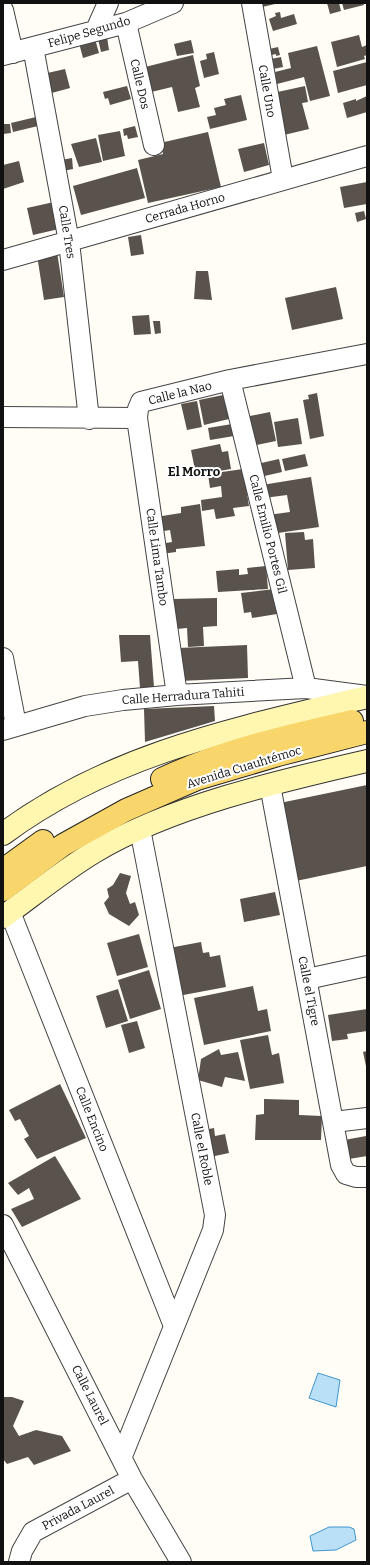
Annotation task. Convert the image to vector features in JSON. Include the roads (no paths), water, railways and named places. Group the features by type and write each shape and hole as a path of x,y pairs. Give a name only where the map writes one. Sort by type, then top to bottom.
{"main road":[{"name":"Avenida Cuauhtémoc","path":"3,870 55,833 126,795 194,763 246,746 367,717"},
{"name":"Avenida Cuauhtémoc","path":"3,890 63,844 140,804 197,779 278,755 367,732"}],"street":[{"path":"96,30 108,3"},
{"name":"Felipe Segundo","path":"8,54 126,22 173,3"},
{"name":"Calle Uno","path":"252,3 283,179"},
{"path":"3,10 8,54"},
{"name":"Calle Dos","path":"126,22 154,145"},
{"name":"Calle Tres","path":"33,48 69,242 89,419"},
{"name":"Cerrada Horno","path":"3,260 367,156"},
{"name":"Calle la Nao","path":"3,417 89,419 137,418 138,409 141,402 230,380 367,354"},
{"name":"Calle Emilio Portes Gil","path":"230,380 306,688"},
{"name":"Calle Lima Tambo","path":"137,418 177,695"},
{"path":"3,658 10,728"},
{"name":"Calle Herradura Tahiti","path":"10,728 85,706 122,700 177,695 306,688 367,696"},
{"path":"3,834 86,783 160,751 225,731 367,696"},
{"path":"6,915 94,852 140,829 204,805 270,785 367,761"},
{"name":"Calle el Tigre","path":"270,785 341,1165 346,1174 356,1177 367,1177"},
{"name":"Calle el Roble","path":"122,1456 213,1230 215,1215 140,829"},
{"name":"Calle Encino","path":"6,915 174,1326"},
{"path":"307,979 367,966"},
{"path":"334,1122 367,1118"},
{"name":"Calle Laurel","path":"3,1225 122,1456 132,1479 181,1562"},
{"name":"Privada Laurel","path":"19,1562 22,1551 33,1532 132,1479"}],"water":[{"path":"318,1373 340,1380 336,1407 309,1398"},
{"path":"329,1527 349,1527 354,1529 356,1540 336,1550 313,1551 310,1536"}],"district":[{"name":"El Morro","path":"194,471"}]}
